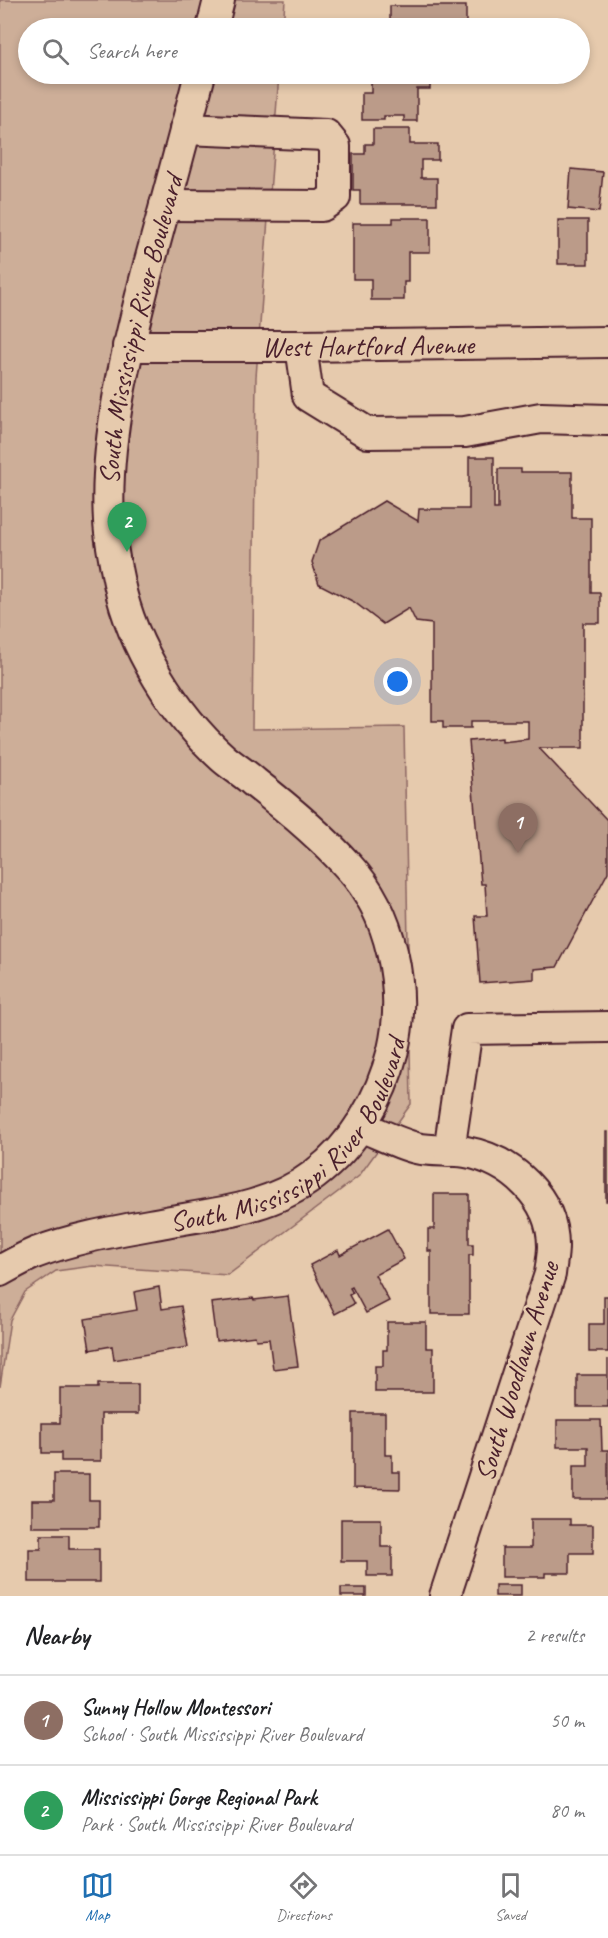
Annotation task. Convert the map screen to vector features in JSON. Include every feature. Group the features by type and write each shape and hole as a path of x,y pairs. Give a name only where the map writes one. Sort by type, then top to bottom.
{"street":[{"path":"214,18 219,0"},
{"name":"South Mississippi River Boulevard","path":"0,1271 32,1254 69,1242 248,1208 282,1195 311,1178 335,1157 360,1126 377,1098 390,1064 397,1033 398,992 389,935 365,888 350,867 286,808 222,757 188,720 158,678 140,645 119,585 109,525 111,459 128,346 197,84"},
{"path":"165,205 322,206 335,197 335,146 326,135 185,129"},
{"name":"West Hartford Avenue","path":"128,346 608,342"},
{"path":"301,346 308,396 368,433 465,432 541,418 608,420"},
{"path":"449,1150 467,1029 608,1027"},
{"name":"South Woodlawn Avenue","path":"360,1126 417,1148 466,1152 509,1168 523,1180 544,1208 550,1227 553,1245 550,1274 446,1596"}],"shaded area":[{"path":"0,0 285,0 284,18 18,18 18,84 278,84 256,377 252,729 404,727 411,1104 359,1176 228,1275 93,1266 56,1271 25,1292 10,1320 0,1387"}],"building":[{"path":"390,6 466,6 466,18 390,18"},
{"path":"371,84 430,84 430,89 417,89 417,121 404,121 404,116 384,116 384,120 362,120 362,93 371,93"},
{"path":"373,129 410,129 410,144 438,144 438,160 421,160 421,178 437,178 437,204 360,204 360,190 353,190 353,154 365,154 365,144 373,144"},
{"path":"571,169 603,172 599,212 568,209"},
{"path":"393,218 430,218 430,252 408,252 408,282 404,282 404,300 371,300 371,279 353,279 353,223 393,223"},
{"path":"558,220 588,220 588,264 558,264"},
{"path":"469,457 494,457 494,509 498,509 498,469 521,469 521,472 572,472 572,518 591,518 591,593 600,593 600,623 583,623 583,748 539,748 608,821 608,872 557,967 534,969 534,979 480,983 475,916 487,916 485,884 481,884 469,741 502,738 502,742 528,739 528,721 471,721 471,728 443,728 443,721 432,721 432,624 416,622 409,608 383,624 354,602 319,584 312,562 319,541 384,501 418,521 419,509 469,509"},
{"path":"606,1132 608,1132 608,1201 606,1201"},
{"path":"434,1194 469,1194 469,1244 473,1244 473,1255 469,1255 469,1314 431,1314 431,1251 428,1251 428,1229 434,1229"},
{"path":"388,1229 404,1259 375,1275 389,1301 366,1313 352,1287 350,1288 353,1293 349,1295 354,1304 335,1314 310,1265 338,1250 340,1255"},
{"path":"159,1287 162,1309 181,1306 188,1347 114,1360 112,1346 90,1350 85,1319 137,1310 134,1292"},
{"path":"288,1296 298,1366 273,1369 269,1339 256,1340 255,1336 216,1341 211,1303"},
{"path":"604,1296 608,1296 608,1352 589,1352 589,1324 604,1324"},
{"path":"387,1322 426,1322 426,1348 433,1348 433,1392 375,1392 375,1366 383,1366 383,1350 387,1350"},
{"path":"577,1375 608,1375 608,1407 577,1407"},
{"path":"98,1384 138,1384 138,1414 101,1414 101,1461 61,1461 61,1453 42,1453 42,1423 60,1423 60,1388 98,1388"},
{"path":"353,1413 385,1413 385,1455 392,1455 392,1472 400,1472 400,1489 353,1488"},
{"path":"557,1420 601,1420 602,1450 608,1450 608,1499 573,1499 573,1466 588,1466 588,1447 557,1447"},
{"path":"54,1474 89,1474 89,1500 99,1500 99,1527 32,1527 32,1500 54,1500"},
{"path":"341,1519 381,1519 381,1547 392,1547 392,1576 367,1576 367,1561 341,1561"},
{"path":"531,1519 570,1519 570,1525 593,1525 593,1553 570,1553 570,1573 545,1573 545,1577 502,1577 502,1548 531,1548"},
{"path":"41,1535 69,1535 69,1549 99,1549 99,1582 29,1582 29,1549 41,1549"},
{"path":"495,1585 521,1585 521,1596 495,1596"},
{"path":"341,1588 366,1588 366,1596 341,1596"}],"place":[{"name":"Mississippi Gorge Regional Park","path":"127,552"},
{"name":"Sunny Hollow Montessori","path":"518,853"}]}
